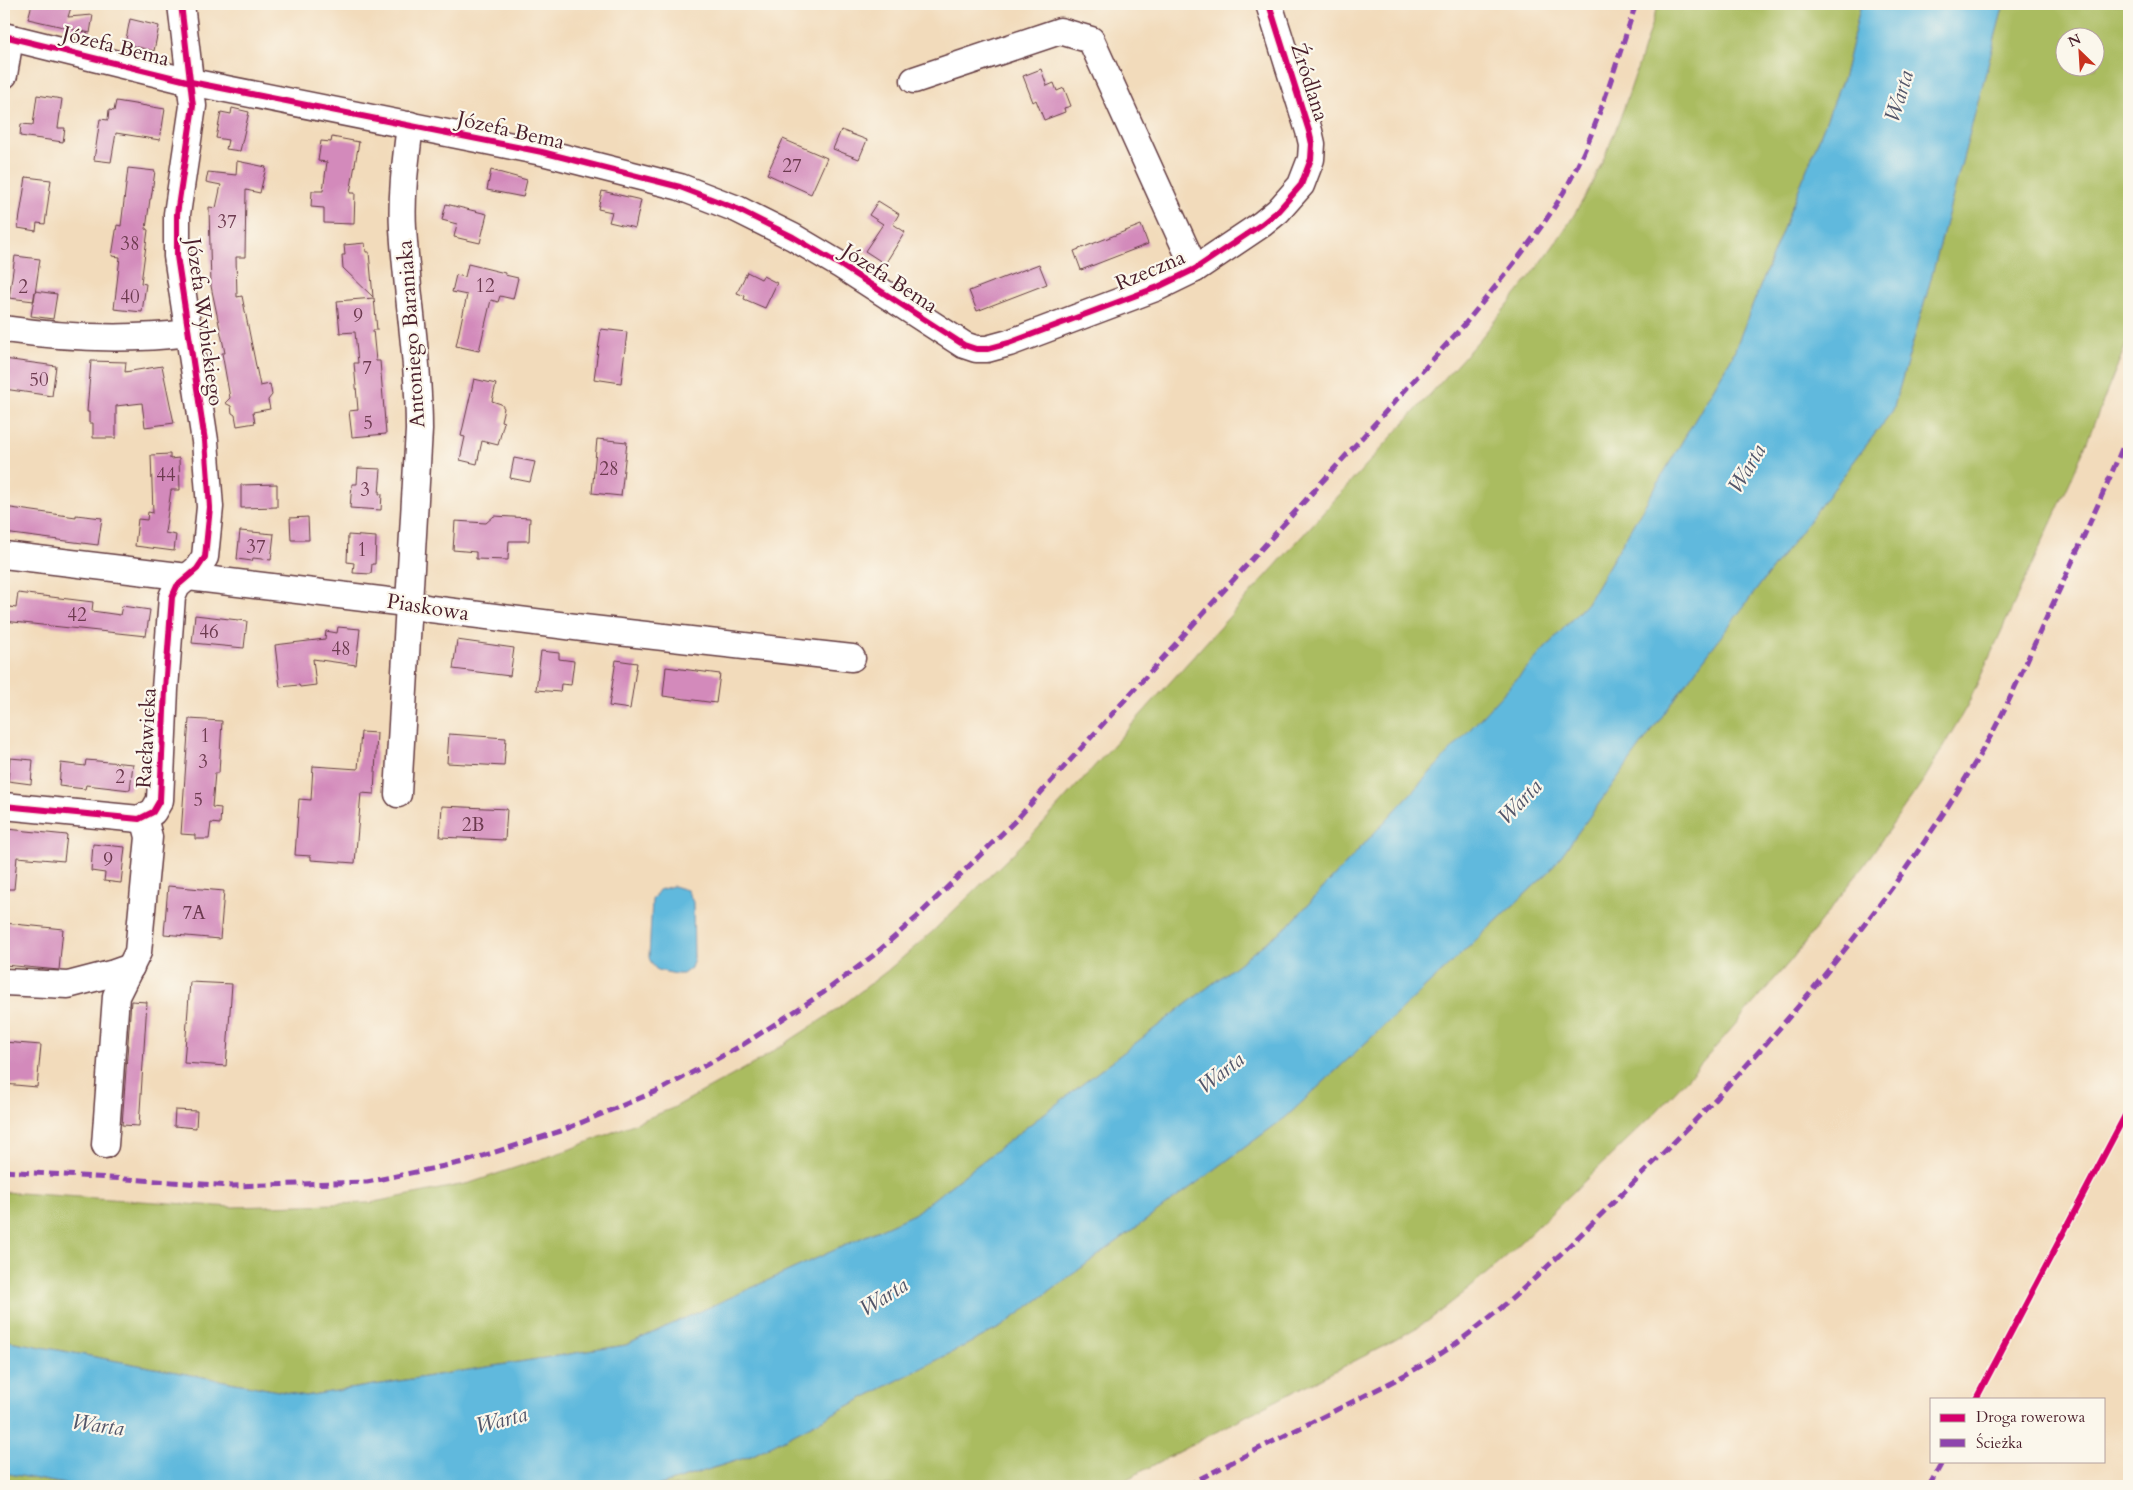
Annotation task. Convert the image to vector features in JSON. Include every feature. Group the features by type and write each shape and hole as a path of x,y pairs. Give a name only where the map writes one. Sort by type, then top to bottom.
{"street":[{"name":"Józefa Wybickiego","path":"182,4 191,82 192,118 179,200 176,241 178,272 205,441 210,507 205,558 198,569 186,578"},
{"name":"Źródlana","path":"1268,4 1309,131 1312,144 1308,172"},
{"path":"914,80 1060,31 1091,40 1195,269"},
{"name":"Józefa Bema","path":"7,37 191,82 498,143 680,187 717,200 817,250 954,339 976,349"},
{"path":"4,75 7,37"},
{"name":"Antoniego Baraniaka","path":"398,794 419,430 418,375 403,227 403,194 410,125"},
{"name":"Rzeczna","path":"976,349 998,347 1009,343 1158,287 1195,269 1240,241 1278,211 1301,185 1308,172"},
{"path":"4,329 52,336 89,338 160,336 188,333"},
{"name":"Piaskowa","path":"4,555 408,603 431,609 573,627 852,658"},
{"name":"Racławicka","path":"4,806 128,818 144,817 153,812 160,800 164,688 172,602 174,591 186,578"},
{"path":"105,1145 116,996 138,952 149,837 144,817"},
{"path":"4,982 68,985 131,967"}],"green space":[{"path":"1658,4 1861,4 1844,76 1732,357 1587,603 1290,924 914,1214 626,1345 305,1396 4,1340 4,1192 232,1207 369,1203 470,1183 568,1150 673,1108 755,1063 835,1011 887,971 931,933 1034,833 1480,339 1520,290 1569,223 1593,182 1615,133"},
{"path":"2004,4 2129,4 2129,337 2074,473 1967,706 1925,778 1862,868 1792,959 1700,1065 1654,1114 1510,1253 1428,1321 1388,1344 1114,1486 657,1486 751,1456 1001,1327 1286,1117 1550,871 1703,660 1893,410 1926,297"},
{"path":"4,1473 76,1486 4,1486"}],"water":[{"name":"Warta","path":"1861,4 2004,4 1926,297 1893,410 1703,660 1550,871 1286,1117 1001,1327 751,1456 657,1486 76,1486 4,1473 4,1340 305,1396 626,1345 914,1214 1290,924 1587,603 1732,357 1844,76"},
{"path":"673,886 687,890 693,902 694,958 691,968 683,974 657,970 649,957 652,900 659,890"}],"building":[{"path":"32,4 72,4 68,17 93,15 90,33 28,19"},
{"path":"130,19 159,26 154,51 125,44"},
{"path":"1041,69 1047,86 1054,83 1057,91 1064,88 1071,106 1064,108 1065,112 1044,120 1036,100 1033,102 1023,76"},
{"path":"37,95 62,99 58,128 65,128 63,142 20,136 21,124 33,125"},
{"path":"116,101 165,109 160,140 116,133 111,162 94,160 100,119 108,120 109,110 114,111"},
{"path":"232,108 249,112 240,151 226,149 228,140 216,138 221,112 231,114"},
{"path":"841,130 867,140 859,159 833,149"},
{"path":"332,137 359,142 350,193 355,193 354,224 324,223 324,208 311,207 312,191 323,191 327,162 318,161 321,141 331,142"},
{"path":"783,139 827,158 811,194 767,174"},
{"path":"237,161 266,167 260,193 246,190 245,257 236,257 237,297 242,296 260,386 270,384 272,395 268,400 270,409 253,412 255,423 237,426 231,406 225,403 230,398 222,353 225,353 211,286 209,207 216,208 221,185 206,182 208,172 236,175"},
{"path":"128,168 155,171 146,229 148,230 141,283 146,284 142,312 114,309 120,257 112,256 117,225 121,226"},
{"path":"491,170 527,180 523,197 487,190"},
{"path":"26,177 51,180 45,224 37,223 36,231 18,228"},
{"path":"602,191 641,200 635,228 609,222 612,212 598,209"},
{"path":"878,201 899,214 893,224 905,232 885,264 865,251 883,224 869,215"},
{"path":"446,204 487,214 480,243 454,237 457,224 442,220"},
{"path":"1141,225 1148,244 1081,270 1074,251"},
{"path":"365,243 366,252 369,252 373,297 343,268 342,255 345,255 344,245"},
{"path":"15,256 40,259 34,301 9,298"},
{"path":"468,264 518,278 513,299 500,296 498,302 491,300 479,351 456,346 467,295 452,292 456,275 465,277"},
{"path":"1039,264 1047,284 977,311 969,291"},
{"path":"747,272 761,279 763,276 777,283 765,308 744,299 745,296 737,293"},
{"path":"35,291 57,294 53,319 31,316"},
{"path":"374,298 377,330 373,330 376,361 380,361 386,434 352,437 349,411 358,410 354,363 358,363 355,332 340,333 337,301"},
{"path":"601,329 627,332 621,383 594,379"},
{"path":"4,359 56,366 52,396 4,389"},
{"path":"91,361 126,362 125,372 162,366 174,423 145,427 142,403 116,406 116,438 93,438 93,423 89,423 89,412 87,412"},
{"path":"474,379 496,384 492,401 501,404 504,408 501,421 504,422 498,445 482,441 477,464 460,460 465,437 461,436"},
{"path":"597,439 627,442 621,496 592,493"},
{"path":"170,454 170,459 179,458 180,490 171,490 165,533 176,535 174,551 135,546 138,519 147,520 148,512 153,513 151,455"},
{"path":"514,458 535,462 530,482 510,478"},
{"path":"358,468 381,469 379,494 382,494 381,510 350,508 352,484 357,484"},
{"path":"277,484 277,507 241,508 241,485"},
{"path":"4,507 76,517 76,515 102,518 98,545 4,533"},
{"path":"494,516 530,518 529,541 509,541 508,560 476,559 476,552 453,550 455,521 486,523"},
{"path":"308,517 309,540 291,540 290,518"},
{"path":"240,531 274,534 271,560 253,558 252,561 237,559"},
{"path":"348,535 376,537 375,564 372,564 371,574 353,573 354,563 347,562"},
{"path":"18,593 93,602 92,611 120,615 122,606 150,610 146,636 4,621 4,606 16,608"},
{"path":"195,615 247,621 244,648 192,643"},
{"path":"338,627 360,629 356,665 313,659 316,685 280,687 275,645 325,639 326,631 337,633"},
{"path":"457,640 514,648 510,676 453,669"},
{"path":"541,651 559,653 559,659 574,661 571,685 561,684 560,692 536,690"},
{"path":"616,660 637,663 630,709 609,706"},
{"path":"666,667 720,674 716,703 663,696"},
{"path":"189,719 222,721 219,773 215,773 212,807 221,808 220,824 211,823 209,839 195,839 195,835 181,834"},
{"path":"361,732 377,733 374,794 361,793 355,863 311,860 311,856 295,855 299,799 311,800 313,766 358,769"},
{"path":"449,734 506,738 504,766 447,763"},
{"path":"10,758 33,760 31,784 8,781"},
{"path":"86,760 133,764 130,790 86,785 85,789 59,786 61,763 85,766"},
{"path":"442,806 507,809 505,840 440,837"},
{"path":"7,829 67,835 64,861 17,857 14,889 4,889 4,832"},
{"path":"93,844 125,847 121,883 104,881 105,873 91,871"},
{"path":"168,886 224,891 220,939 164,934"},
{"path":"4,923 63,929 59,970 4,965"},
{"path":"190,982 232,984 226,1066 184,1063"},
{"path":"131,1001 147,1002 139,1126 122,1125"},
{"path":"4,1042 41,1045 37,1087 4,1084"},
{"path":"175,1110 197,1111 196,1128 174,1126"}],"marked path":[{"path":"4,1171 232,1186 367,1182 464,1162 561,1131 664,1088 744,1044 823,993 874,955 917,917 1018,818 1464,325 1540,229 1574,173 1604,102 1636,4"},
{"path":"1186,1486 1405,1375 1445,1351 1470,1333 1518,1293 1586,1229 1678,1138 1773,1036 1862,927 1904,871 1943,814 1979,756 2013,692 2129,432"},
{"path":"1929,1486 1942,1462"}],"cycle path":[{"path":"4,806 139,819 153,812 160,800 165,689 172,597 177,586 197,569 205,557 210,507 205,441 177,256 177,214 193,106 181,4"},
{"path":"4,36 191,82 542,152 680,187 737,209 793,237 842,266 964,345 976,349 987,349 1009,343 1158,287 1195,269 1262,224 1278,211 1301,185 1311,159 1312,144 1269,4"},
{"path":"1977,1398 2129,1108"}]}
